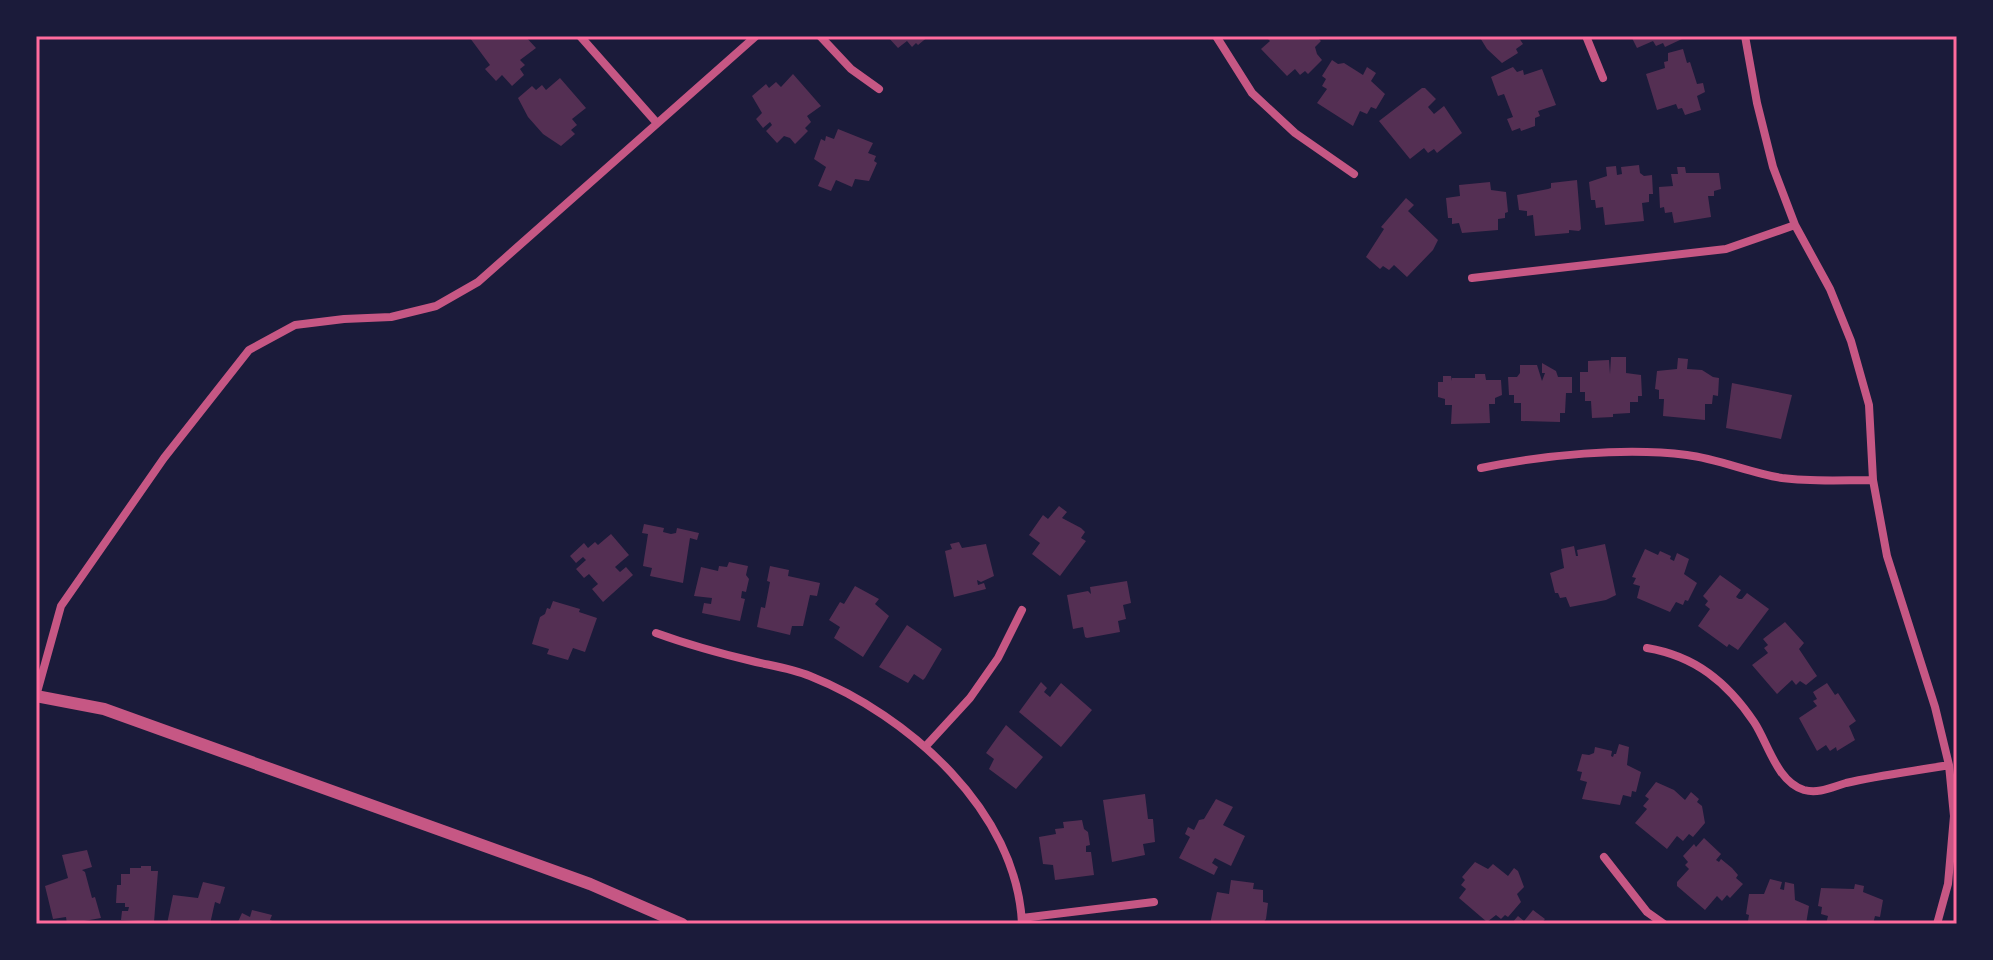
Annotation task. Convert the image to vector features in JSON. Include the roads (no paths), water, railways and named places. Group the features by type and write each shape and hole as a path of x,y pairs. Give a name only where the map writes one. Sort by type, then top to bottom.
{"street":[{"path":"580,36 656,122"},
{"path":"682,924 590,884 104,709 36,696 61,606 164,458 249,350 295,325 391,317 436,306 478,282 756,36"},
{"path":"820,36 851,69 879,89"},
{"path":"1216,36 1252,93 1295,133 1354,174"},
{"path":"1586,36 1603,78"},
{"path":"1745,36 1773,167 1795,225 1830,289 1851,341 1869,405 1873,480 1887,556 1935,707 1949,765 1954,816 1948,884 1937,924"},
{"path":"1472,278 1726,249 1795,225"},
{"path":"1481,468 1556,457 1647,452 1690,455 1782,478 1873,480"},
{"path":"925,747 970,698 998,658 1022,610"},
{"path":"656,633 694,647 806,674 886,715 954,774 998,838 1013,872 1022,921 1154,902"},
{"path":"1647,648 1674,652 1700,666 1729,688 1755,723 1788,781 1803,790 1817,792 1847,783 1949,765"},
{"path":"1604,857 1647,912 1664,924"}]}
